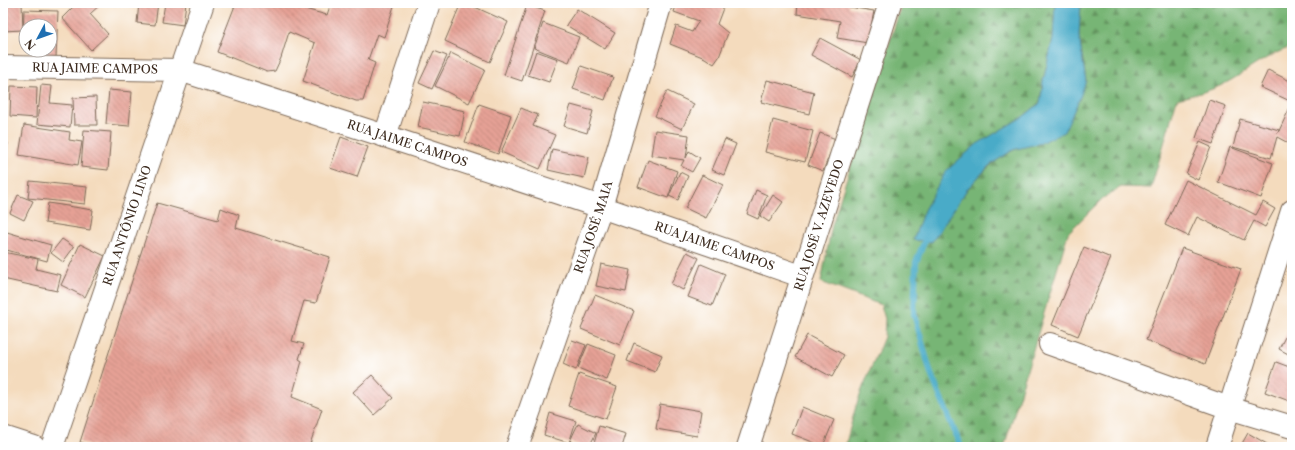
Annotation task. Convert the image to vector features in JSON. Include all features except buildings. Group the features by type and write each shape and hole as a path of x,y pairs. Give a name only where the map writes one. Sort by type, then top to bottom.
{"street":[{"name":"RUA ANTÔNIO LINO","path":"52,447 203,3"},
{"path":"385,136 429,3"},
{"name":"RUA JOSÉ MAIA","path":"517,447 601,207 661,3"},
{"name":"RUA JOSÉ V. AZEVEDO","path":"748,447 801,276 890,3"},
{"name":"RUA JAIME CAMPOS","path":"3,67 180,70 601,207 801,276"},
{"path":"1217,447 1292,211"},
{"path":"1050,344 1229,408 1292,427"},
{"path":"3,437 34,447"}],"green space":[{"path":"902,3 1055,3 1053,39 1043,81 1040,103 1024,116 913,240 932,242 966,191 976,180 999,159 1015,149 1041,143 1086,81 1079,36 1081,3 1292,3 1292,47 1274,54 1219,86 1201,93 1177,99 1151,188 1121,187 1103,198 1068,233 1004,447 854,447 846,443 856,406 884,337 885,319 881,305 821,282 832,225"}],"water":[{"path":"1055,3 1081,3 1079,36 1086,81 1064,132 1041,143 1013,150 990,165 968,188 932,242 913,240 924,210 946,171 977,144 1024,116 1040,103 1043,81 1053,39"}],"waterway":[{"path":"927,235 916,262 914,314 931,374 961,447"}]}
